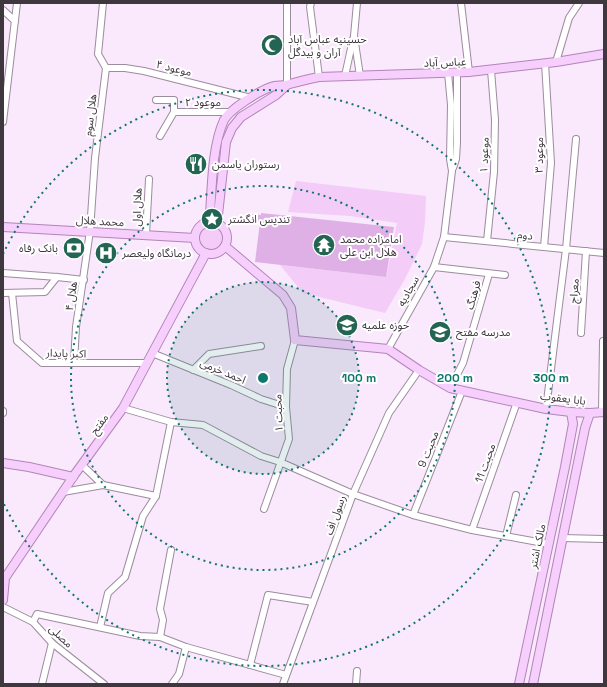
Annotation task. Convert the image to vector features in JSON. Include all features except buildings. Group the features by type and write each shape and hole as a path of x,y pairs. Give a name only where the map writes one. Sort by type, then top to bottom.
{"main road":[{"name":"عباس آباد","path":"202,225 208,220 210,214 217,141 225,119 234,109 272,86 287,85 319,77 457,73 491,70 604,54"},
{"name":"عباس آباد","path":"217,224 226,142 232,128 241,117 276,95 287,85"},
{"path":"212,222 217,224 225,230 227,241 225,246 217,253 206,253 198,247 196,243 196,233 202,225 212,222"},
{"name":"محمد هلال","path":"3,227 195,238"},
{"path":"225,246 283,295 291,308 295,340 388,349"},
{"name":"مفتح","path":"3,600 5,578 73,477 124,408 206,253"},
{"name":"بابا یعقوب","path":"388,349 419,370 450,388 571,412 603,412"},
{"name":"مالک اشتر","path":"519,684 573,424 571,412"},
{"name":"مالک اشتر","path":"533,684 585,428 590,413"},
{"path":"573,424 581,422 584,424 585,428"},
{"path":"3,463 73,477"}],"street":[{"path":"3,122 5,82 17,3"},
{"path":"103,3 98,54 106,68"},
{"path":"287,3 287,85"},
{"path":"311,3 310,7 319,77"},
{"path":"345,76 354,36 357,3"},
{"path":"460,3 469,72"},
{"path":"556,62 569,18 579,3"},
{"path":"3,10 15,21"},
{"path":"354,36 360,76"},
{"name":"موعود ۳","path":"544,247 551,163 545,63"},
{"name":"موعود ۴","path":"106,68 125,68 144,71 250,98"},
{"name":"هلال سوم","path":"90,231 95,158 106,68"},
{"name":"موعود ۱","path":"487,241 494,165 495,120 491,70"},
{"name":"سجادیه","path":"388,349 434,267 444,237 452,172 450,159 451,105 448,73"},
{"path":"452,172 456,159 457,142 457,73"},
{"path":"156,100 174,100 174,112 160,136"},
{"name":"موعود ۲","path":"174,112 232,112"},
{"path":"546,408 566,249 576,140"},
{"name":"هلال اول","path":"146,235 148,179"},
{"name":"هلال ۴","path":"74,363 76,327 90,231"},
{"name":"دوم","path":"444,237 604,253"},
{"name":"معراج","path":"581,333 586,251"},
{"path":"434,267 505,275"},
{"path":"3,273 84,280"},
{"name":"فرهنگ","path":"450,388 463,363 489,274"},
{"path":"3,293 46,292 57,277"},
{"name":"اکبر پایدار","path":"12,293 18,341 42,363 147,363"},
{"name":"محبت ۱","path":"264,509 289,439 286,407 287,368 295,340"},
{"path":"603,341 603,412"},
{"path":"193,370 209,354 261,346"},
{"name":"احمد خرمی","path":"152,353 231,385 261,399 286,407"},
{"name":"رسول اف","path":"283,684 353,494 389,413 419,370"},
{"name":"محبت 9","path":"413,515 462,391"},
{"name":"محبت 11","path":"472,530 517,402"},
{"path":"124,408 171,422 202,425 262,456 280,462 353,494 413,515 472,530 549,544"},
{"path":"100,627 108,593 125,577 143,516 156,496 171,422"},
{"path":"82,465 103,485"},
{"path":"63,492 103,485 156,496"},
{"path":"506,536 516,495"},
{"path":"562,538 604,538"},
{"path":"160,637 163,620 160,609 171,550"},
{"path":"250,665 268,595 313,602"},
{"name":"مصلی","path":"3,607 33,622 52,643 104,684"},
{"path":"33,622 37,614 140,636 160,637 186,647 286,675"},
{"path":"42,684 52,643"},
{"path":"172,684 179,674 186,647"},
{"path":"356,684 357,671"}],"shaded area":[{"path":"296,181 426,196 422,244 405,279 385,313 303,293 280,265 386,277 397,223 350,216 288,212"},
{"path":"211,226 220,230 224,239 220,248 211,252 202,248 198,239 202,230"}],"place":[{"name":"حسینیه عباس آباد آران و بیدگل","path":"272,45"},
{"name":"رستوران یاسمن","path":"196,164"},
{"name":"تندیس انگشتر","path":"212,219"},
{"name":"امامزاده محمد هلال ابن علی","path":"324,245"},
{"name":"بانک رفاه","path":"74,248"},
{"name":"درمانگاه ولیعصر","path":"106,253"},
{"name":"حوزه علمیه","path":"347,325"},
{"name":"مدرسه مفتح","path":"440,332"}]}
